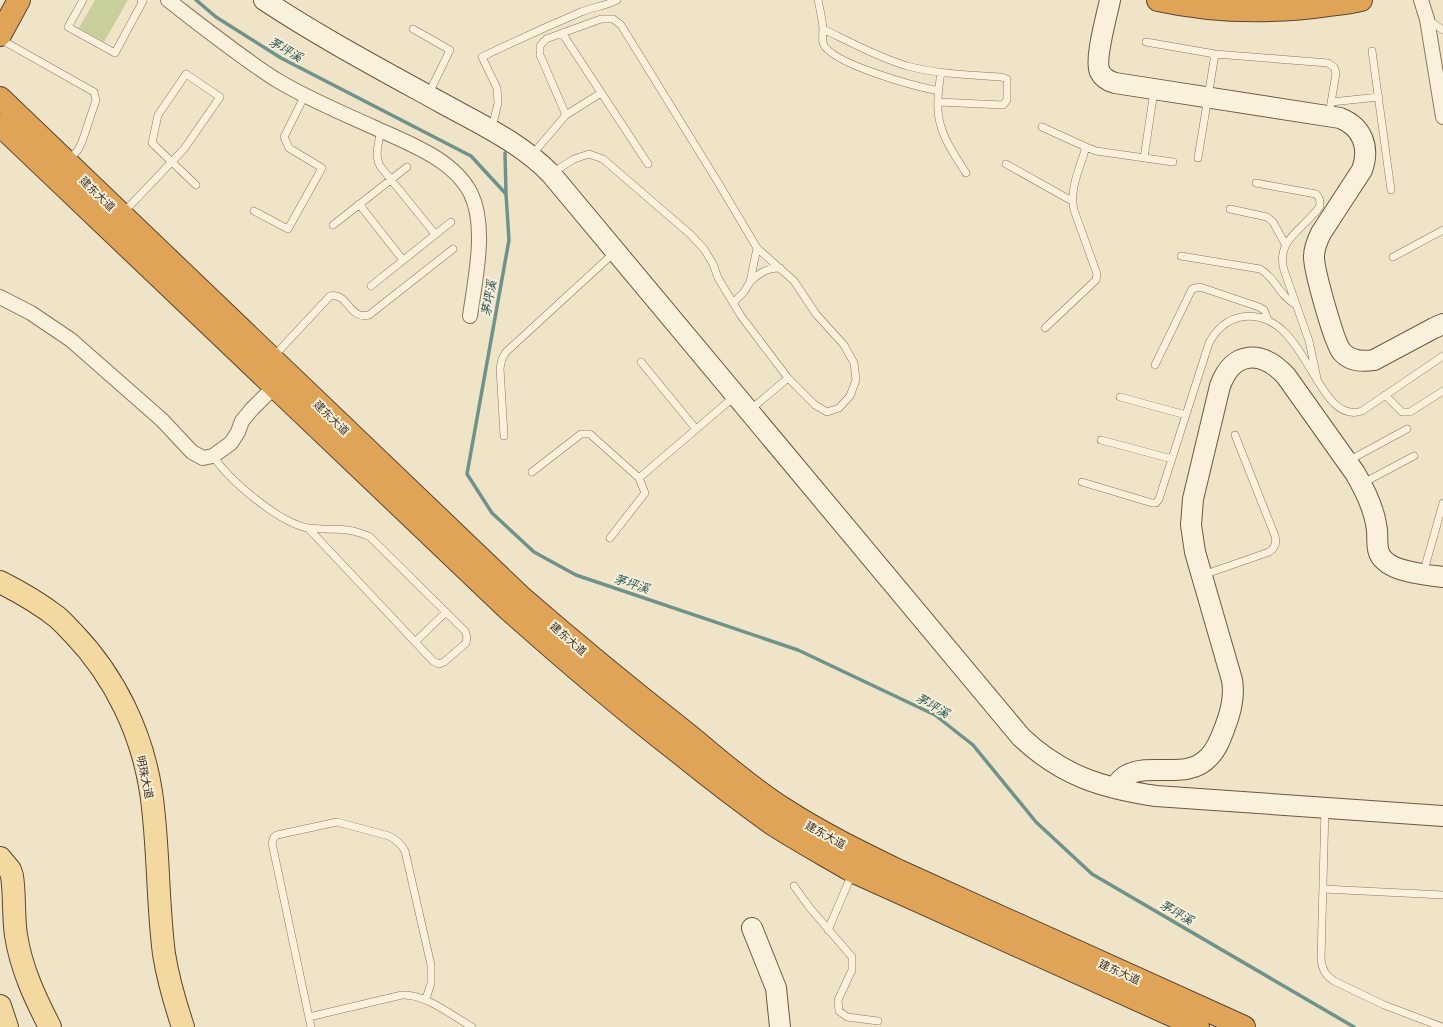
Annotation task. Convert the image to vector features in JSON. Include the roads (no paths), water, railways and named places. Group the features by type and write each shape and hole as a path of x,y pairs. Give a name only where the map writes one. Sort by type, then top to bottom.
{"highway":[{"path":"0,7 4,0"},
{"path":"0,35 19,0"},
{"path":"1158,0 1172,3 1299,10 1361,0"},
{"name":"建东大道","path":"0,98 60,170"},
{"name":"建东大道","path":"0,125 60,170 270,370 520,596 576,644 753,787 783,809 821,832 857,862 1198,1027"},
{"name":"建东大道","path":"857,862 898,871 1232,1025"}],"main road":[{"name":"明珠大道","path":"0,582 24,594 58,618 86,647 110,680 129,715 142,752 150,790 155,829 164,956 172,994 183,1027"},
{"name":"明珠大道","path":"0,598 19,608 40,622 77,657 99,687 123,737 133,772 140,809 152,959 160,999 170,1027"},
{"path":"0,858 10,870 12,876 16,934 23,964 33,993 50,1027"},
{"path":"0,1006 8,1027"}],"street":[{"path":"168,0 275,79 305,95 417,147 442,162 463,181 471,193 476,207 480,235 470,316"},
{"path":"264,0 315,32 492,130 538,161 551,174 1020,737 1054,764 1080,777 1114,788 1156,796 1443,816"},
{"path":"1110,0 1098,59 1098,67 1101,74 1107,80 1115,83 1208,98 1330,109 1354,126 1363,138 1366,152 1365,161 1360,175 1321,233 1315,249 1315,266 1337,345 1347,356 1353,359 1367,361 1380,357 1443,324"},
{"path":"1421,0 1427,19 1443,117"},
{"path":"0,297 30,313 71,340 157,416 197,456 203,458 213,456 231,443 238,432 242,420 252,409 270,370"},
{"path":"1114,788 1126,775 1137,772 1184,770 1198,766 1209,758 1220,738 1231,710 1234,687 1192,538 1191,525 1192,505 1220,386 1223,376 1229,367 1238,361 1248,358 1259,358 1270,361 1286,376 1361,484 1373,513 1377,531 1377,548 1381,557 1394,567 1443,577"},
{"path":"752,928 776,988 780,1027"}],"lane":[{"path":"83,0 68,27 115,53 143,1 141,0"},
{"path":"492,130 498,103 497,88 482,57 539,29 585,10 610,4 617,0"},
{"path":"818,0 823,29 823,43 827,50 860,67 886,78 939,91"},
{"path":"551,174 574,158 588,154 603,159 690,234 704,249 713,264 718,278 741,316 788,378 816,405 826,412 839,408 850,396 856,380 854,363 844,345 816,314 794,281 757,248 720,184 621,25 613,19 601,19 562,33 546,39 540,46 540,56 566,114"},
{"path":"1427,19 1443,30"},
{"path":"413,29 450,50 428,95"},
{"path":"823,29 885,59 908,66 941,72 1001,76 1007,80 1007,100 1003,105 938,102"},
{"path":"562,33 648,164"},
{"path":"0,39 94,92 96,100 82,142 78,150 60,170"},
{"path":"1146,42 1215,54 1328,63 1334,67 1336,73 1330,109 1379,97"},
{"path":"1372,51 1391,190"},
{"path":"1198,158 1215,54"},
{"path":"941,72 938,102 939,121 942,131 966,173"},
{"path":"115,222 171,162 184,149 220,97 186,74 158,115 152,143 171,162 196,185"},
{"path":"1144,158 1154,89"},
{"path":"531,156 566,114 601,93"},
{"path":"254,211 288,229 322,168 289,148 284,137 305,95"},
{"path":"1042,127 1096,151 1173,162"},
{"path":"381,130 377,152 377,160 380,166 435,234"},
{"path":"1045,328 1096,280 1098,274 1072,201 1072,192 1086,147"},
{"path":"1006,164 1072,201"},
{"path":"333,225 407,167"},
{"path":"1256,183 1316,194 1319,197 1320,206 1285,244 1282,254 1282,265 1310,341 1317,380"},
{"path":"359,204 403,260"},
{"path":"1230,208 1267,217 1273,222 1285,244"},
{"path":"371,286 451,222"},
{"path":"1393,257 1443,230"},
{"path":"733,303 744,292 750,282 757,248"},
{"path":"270,370 330,296 335,295 340,297 358,315 369,315 453,249"},
{"path":"504,436 500,368 502,359 506,352 615,252"},
{"path":"1181,256 1260,269 1266,272 1284,296 1296,305"},
{"path":"750,282 764,271 772,268 780,268"},
{"path":"1155,365 1192,289 1200,287 1254,304 1264,310 1268,320"},
{"path":"1082,482 1156,503 1159,499 1172,459 1206,349 1215,332 1224,324 1235,318 1255,316 1268,320 1281,328 1332,400 1341,408 1352,413 1362,411 1443,356"},
{"path":"641,362 696,429"},
{"path":"748,411 788,378"},
{"path":"1385,395 1402,412 1410,412 1443,391"},
{"path":"639,478 736,396"},
{"path":"1120,397 1186,415"},
{"path":"1347,462 1407,429"},
{"path":"532,472 581,434 590,434 639,478 645,493 610,538"},
{"path":"1202,575 1269,552 1275,545 1275,536 1235,435"},
{"path":"1101,440 1172,459"},
{"path":"213,456 226,472 267,508 287,520 308,528 350,529 370,537 465,631 467,637 466,642 444,662 439,664 433,662 308,528"},
{"path":"1361,484 1414,456"},
{"path":"1423,574 1443,503"},
{"path":"415,642 446,612"},
{"path":"1325,808 1322,966 1328,977 1384,1005 1442,1027"},
{"path":"311,1027 272,843 274,837 277,835 332,822 342,822 389,836 403,846 431,965 431,983 426,999"},
{"path":"828,930 857,862"},
{"path":"794,886 828,930 852,957 852,970 838,1000 839,1011 847,1017 878,1022"},
{"path":"1323,889 1443,895"},
{"path":"308,1017 402,995 414,995 426,999 472,1027"}],"waterway":[{"name":"茅坪溪","path":"196,0 216,17 281,58 471,156 506,194 509,240 467,474 492,513 534,552 576,575 798,650 935,715 973,745 1036,822 1092,874 1354,1027"},
{"path":"505,153 506,193"}]}
